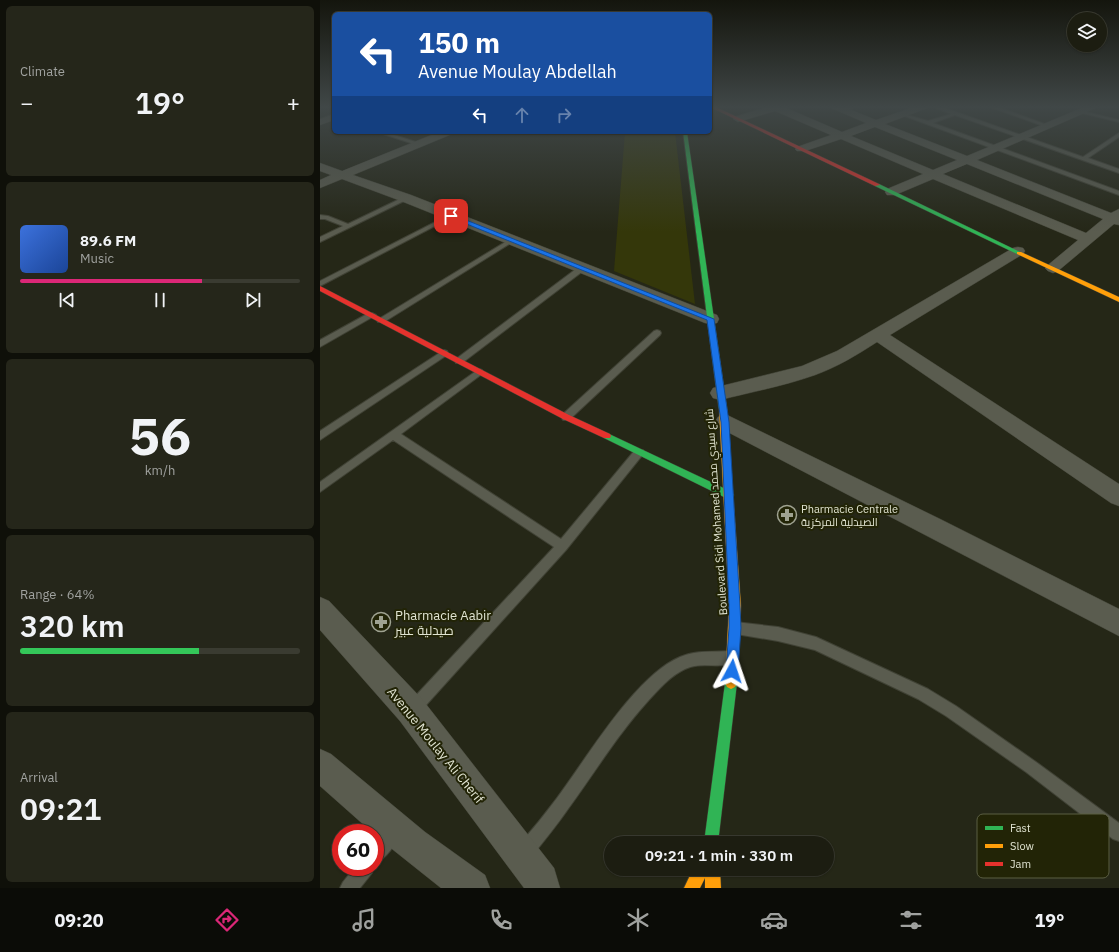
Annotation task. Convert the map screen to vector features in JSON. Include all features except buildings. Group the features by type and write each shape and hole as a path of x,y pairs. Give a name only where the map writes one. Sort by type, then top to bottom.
{"street":[{"path":"320,184 408,148"},
{"name":"Boulevard Sidi Mohamed شارع سيدي محمد","path":"687,148 725,422 735,628 733,658 712,836"},
{"path":"881,148 933,174 1087,240"},
{"path":"937,148 1117,217"},
{"path":"891,192 994,148"},
{"path":"801,149 1119,300"},
{"path":"320,167 406,198 711,319"},
{"path":"1053,268 1117,217"},
{"path":"720,393 809,370 843,356 1018,251"},
{"path":"320,288 566,417 729,495"},
{"path":"878,335 1119,496"},
{"path":"725,422 1119,622"},
{"name":"Avenue Moulay Ali Cherif","path":"320,610 411,710 522,855 540,886"},
{"path":"320,765 385,843 441,868 472,888"},
{"path":"692,888 698,876"},
{"path":"712,876 713,888"}],"lane":[{"path":"996,148 1119,193"},
{"path":"1055,148 1119,171"},
{"path":"1083,158 1098,148"},
{"path":"320,240 406,198"},
{"path":"320,284 451,216"},
{"path":"320,217 326,217 347,226"},
{"path":"381,320 512,240"},
{"path":"459,361 583,268"},
{"path":"320,344 372,315"},
{"path":"566,417 657,333"},
{"path":"320,436 444,353"},
{"path":"320,488 479,372"},
{"path":"394,435 562,546"},
{"path":"411,710 562,546 639,452"},
{"path":"735,628 778,634 816,644 923,694 1031,767 1094,814"},
{"path":"522,855 552,817 614,732 665,672 682,662 733,658"},
{"path":"1109,826 1119,833"},
{"path":"349,888 359,876"}],"green space":[{"path":"624,148 677,148 695,304 614,271"}],"traffic: fast":[{"path":"687,148 723,409"},
{"path":"877,185 1019,253"},
{"path":"607,436 729,495"},
{"path":"712,836 731,683"}],"traffic: slow":[{"path":"1019,253 1119,300"},
{"path":"723,409 735,606 731,683"},
{"path":"692,888 698,876"},
{"path":"712,876 713,888"}],"traffic: jam":[{"path":"800,148 877,185"},
{"path":"320,288 566,417 607,436"}],"place":[{"name":"Pharmacie Centrale الصيدلية المركزية","path":"787,515"},
{"name":"Pharmacie Aabir صيدلية عبير","path":"381,622"}],"route":[{"path":"451,216 711,319 725,422 735,606 732,671"}]}
